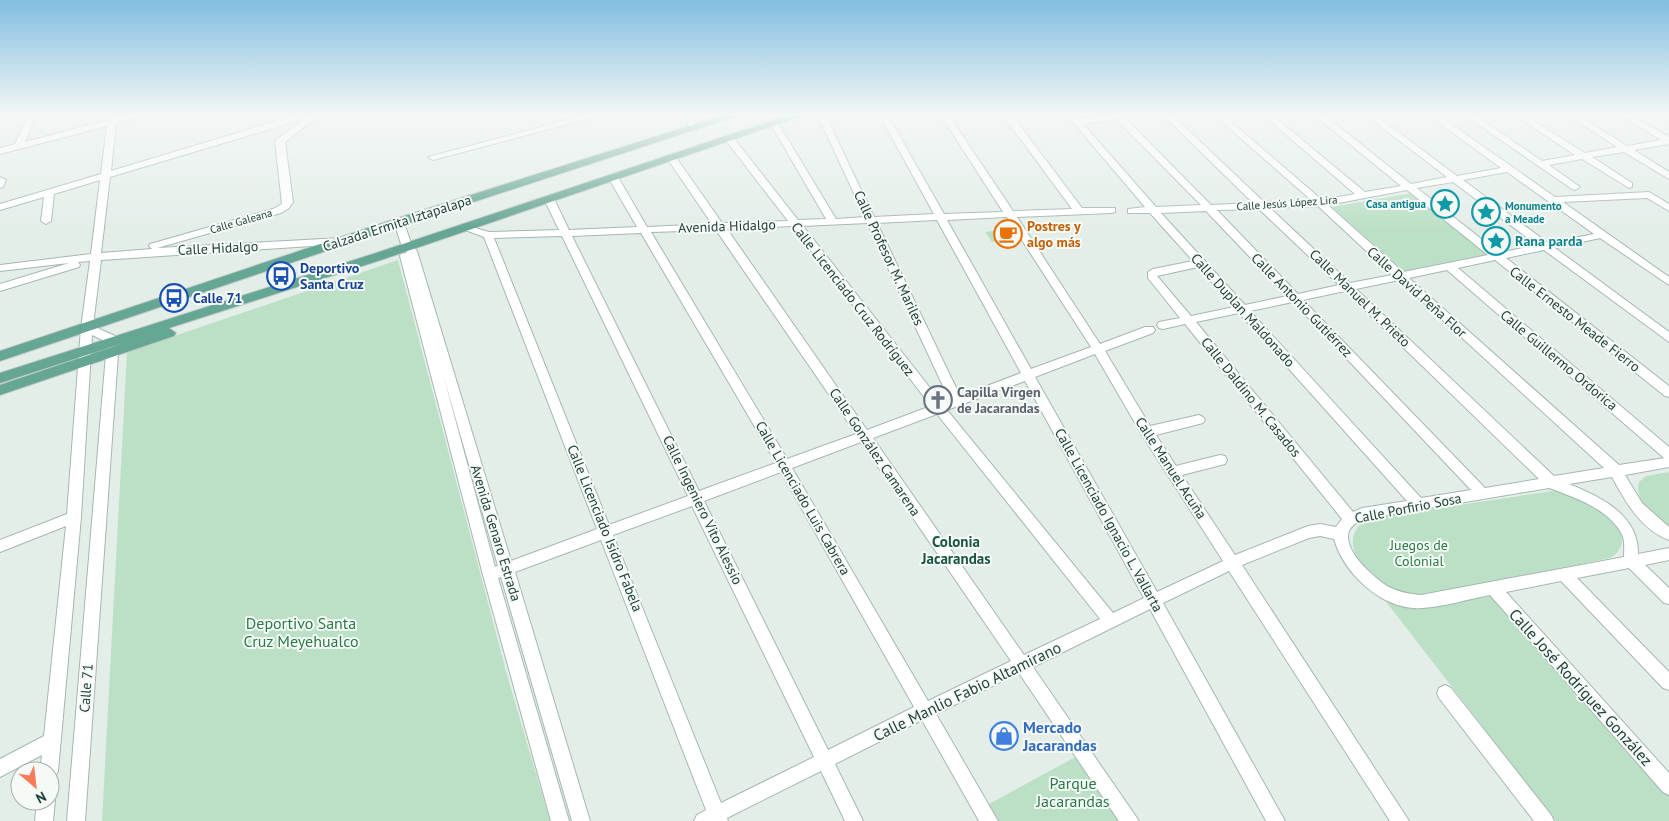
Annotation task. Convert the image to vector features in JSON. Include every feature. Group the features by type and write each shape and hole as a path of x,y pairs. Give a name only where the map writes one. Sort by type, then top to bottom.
{"main road":[{"name":"Calzada Ermita Iztapalapa","path":"0,356 398,222 619,152"},
{"name":"Calzada Ermita Iztapalapa","path":"0,378 86,355 342,275 407,247 688,152"},
{"name":"Calzada Ermita Iztapalapa","path":"0,390 86,355"}],"street":[{"name":"Calle 71","path":"50,761 74,517 87,328 107,152"},
{"path":"0,207 181,152"},
{"name":"Calle Galeana","path":"132,253 277,211 286,206 288,202 282,152"},
{"path":"433,157 451,152"},
{"name":"Calle Licenciado Cruz Rodríguez","path":"740,152 939,408 1111,622"},
{"path":"791,152 833,222"},
{"name":"Calle Profesor M. Mariles","path":"839,152 956,402"},
{"name":"Calle Licenciado Ignacio L. Vallarta","path":"904,152 1276,821"},
{"name":"Calle Manuel Acuña","path":"969,152 1098,348 1147,432 1400,821"},
{"path":"1035,152 1080,212"},
{"name":"Calle Duplan Maldonado","path":"1103,152 1199,263 1243,308 1419,505"},
{"name":"Calle Antonio Gutiérrez","path":"1153,152 1483,494"},
{"name":"Calle Manuel M. Prieto","path":"1206,152 1552,483"},
{"name":"Calle David Peña Flor","path":"1262,152 1320,202 1399,276 1616,471"},
{"path":"1312,152 1364,196"},
{"name":"Calle Ernesto Meade Fierro","path":"1365,152 1669,393"},
{"path":"1419,152 1669,338"},
{"path":"1485,152 1669,282"},
{"path":"1523,152 1575,187"},
{"path":"1577,152 1629,185"},
{"path":"1540,164 1603,152"},
{"path":"1633,152 1669,176"},
{"name":"Calle González Camarena","path":"672,158 1021,666 1130,821"},
{"name":"Calle Jesús López Lira","path":"1132,211 1320,202 1364,196 1509,169"},
{"name":"Calle Licenciado Luis Cabrera","path":"612,177 645,229 784,466 989,821"},
{"path":"46,221 49,192"},
{"path":"1554,200 1649,195 1669,208"},
{"name":"Calle Ingeniero Vito Alessio","path":"549,199 854,821"},
{"name":"Avenida Hidalgo","path":"465,228 488,235 566,233 1111,210"},
{"name":"Avenida Genaro Estrada","path":"398,222 407,247 412,251 581,821"},
{"path":"1163,324 1602,234"},
{"name":"Calle Licenciado Isidro Fabela","path":"488,235 607,532 713,819"},
{"name":"Calle Hidalgo","path":"94,258 132,253 342,241"},
{"name":"Avenida Genaro Estrada","path":"407,247 404,254 490,575 560,821"},
{"path":"0,268 94,258"},
{"path":"0,288 94,258"},
{"name":"Calle Daldino M. Casados","path":"1199,263 1153,272 1152,276 1350,518"},
{"name":"Calle Guillermo Ordorica","path":"1449,266 1669,454"},
{"path":"87,328 113,346"},
{"path":"490,575 1149,330"},
{"name":"Calle 71","path":"76,821 113,346"},
{"path":"1147,432 1199,420"},
{"path":"1173,472 1220,460"},
{"name":"Calle Porfirio Sosa","path":"1669,462 1350,518 1342,525 1341,534 1343,547 1351,562 1363,576 1388,594 1405,600 1421,602 1669,554"},
{"path":"1616,471 1637,509 1669,534"},
{"path":"1552,483 1574,491 1611,514 1624,527 1630,538 1631,561 1669,598"},
{"path":"0,546 74,517"},
{"name":"Calle Manlio Fabio Altamirano","path":"713,819 926,710 1232,563 1308,532 1320,530 1341,534"},
{"path":"1564,574 1669,684"},
{"name":"Calle José Rodríguez González","path":"1493,588 1669,786"},
{"path":"1445,693 1545,821"},
{"path":"0,768 52,741"}],"green space":[{"path":"1412,193 1489,254 1404,271 1332,207"},
{"path":"1015,228 1020,238 992,242 985,232"},
{"name":"Deportivo Santa Cruz Meyehualco","path":"398,260 507,675 550,821 102,821 127,352"},
{"path":"1669,472 1669,527 1646,508 1639,496 1638,489 1639,482 1646,476"},
{"name":"Juegos de Colonial","path":"1552,491 1584,499 1608,515 1615,522 1622,537 1622,544 1618,552 1610,558 1417,597 1396,590 1375,578 1360,563 1355,554 1354,536 1358,527 1366,519"},
{"path":"1494,592 1669,789 1669,821 1556,821 1387,603 1385,597 1403,605 1419,608"},
{"name":"Parque Jacarandas","path":"1081,754 1128,821 993,821 985,806"}],"place":[{"name":"Casa antigua","path":"1445,204"},
{"name":"Monumento a Meade","path":"1486,212"},
{"name":"Postres y algo más","path":"1008,234"},
{"name":"Rana parda","path":"1496,241"},
{"name":"Deportivo Santa Cruz","path":"281,276"},
{"name":"Calle 71","path":"174,298"},
{"name":"Capilla Virgen de Jacarandas","path":"938,400"},
{"name":"Mercado Jacarandas","path":"1004,736"}],"district":[{"name":"Colonia Jacarandas","path":"956,550"}]}
